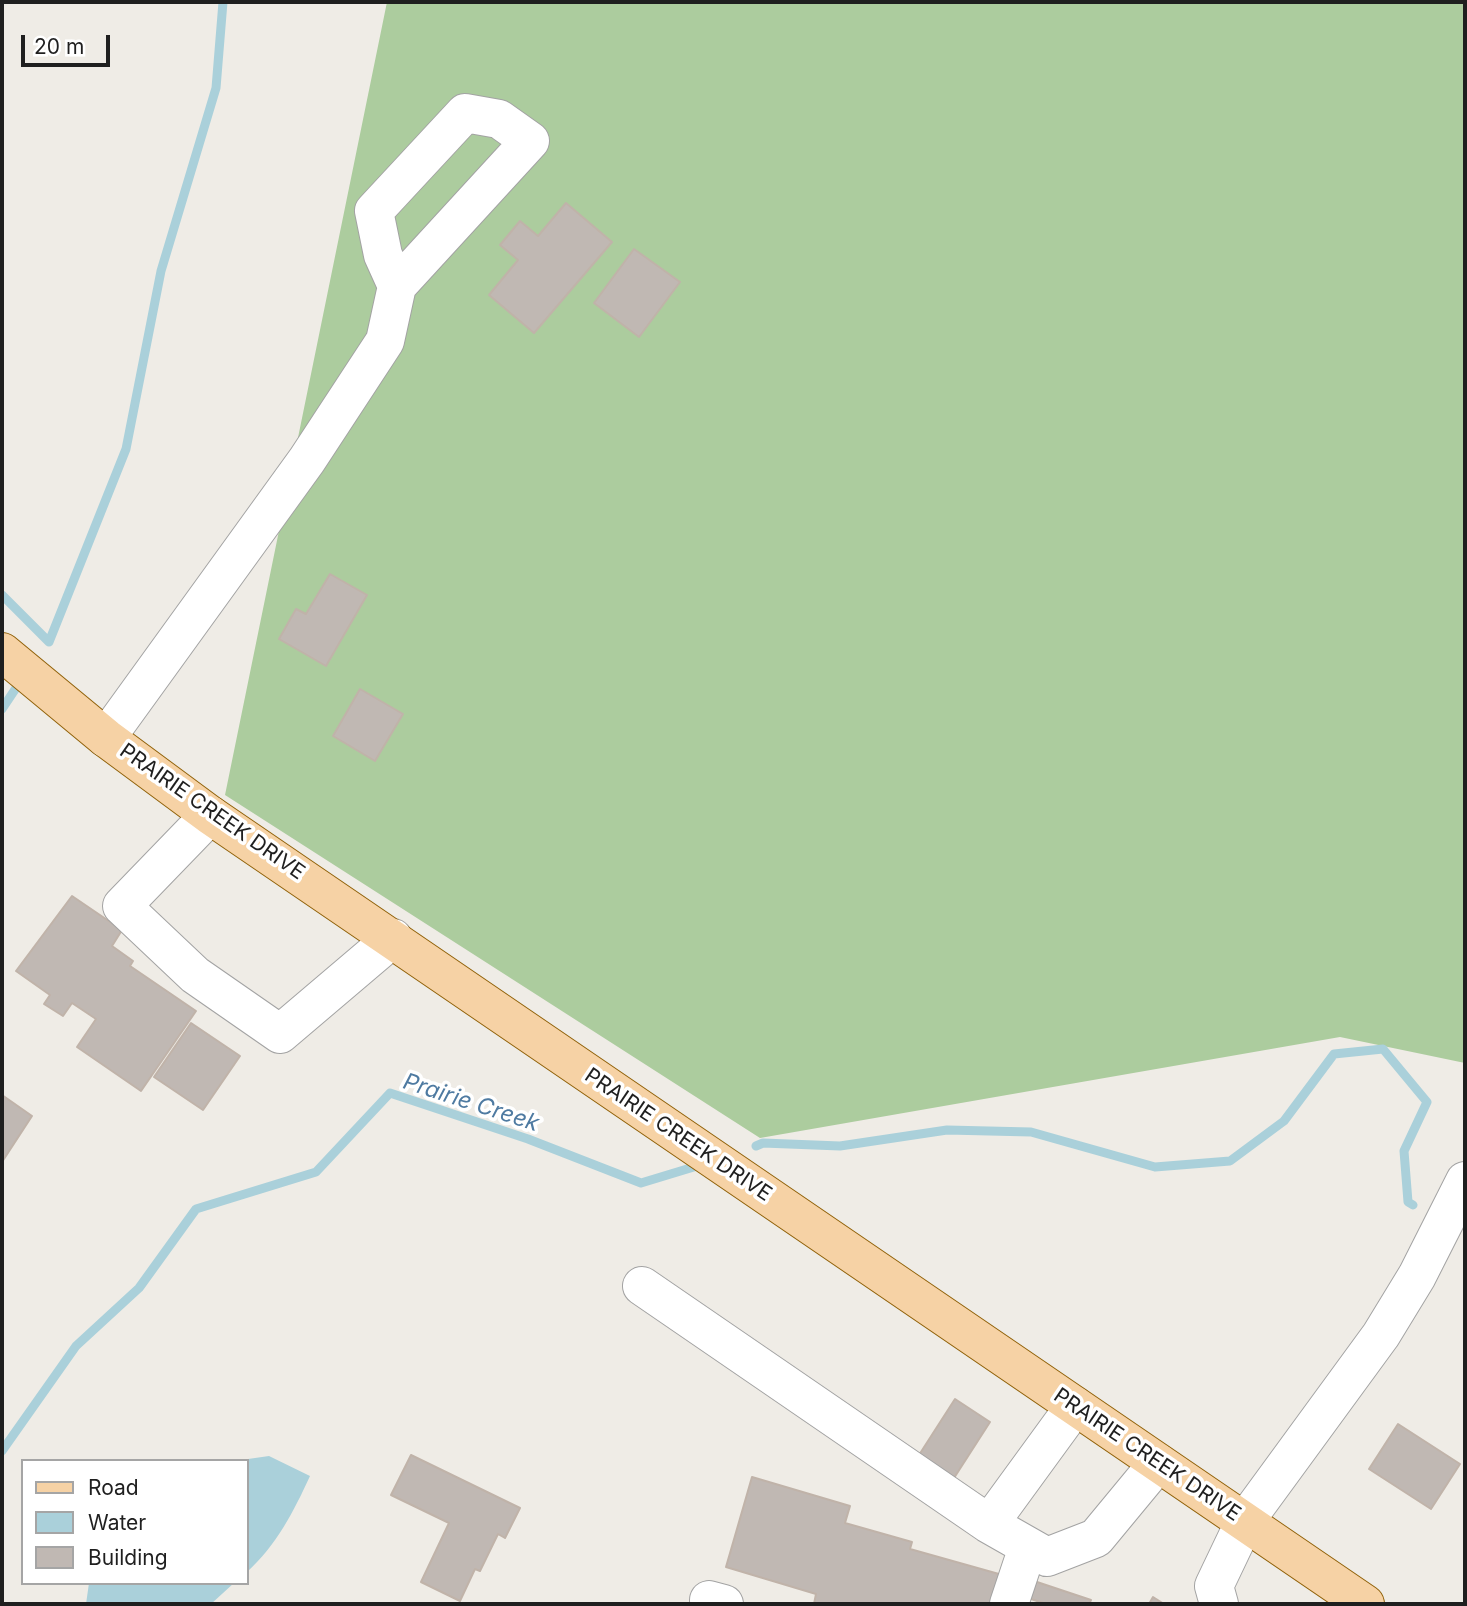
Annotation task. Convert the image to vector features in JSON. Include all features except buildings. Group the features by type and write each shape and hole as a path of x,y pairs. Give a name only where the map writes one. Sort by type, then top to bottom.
{"main road":[{"name":"PRAIRIE CREEK DRIVE","path":"2,652 106,738 210,815 1365,1604"}],"street":[{"path":"106,738 307,460 385,341 397,286 530,141 499,119 465,113 374,211 383,254 397,286"},
{"path":"210,815 122,906 195,975 280,1034 393,938"},
{"path":"1219,1604 1214,1586 1245,1521 1381,1335 1417,1276 1465,1181"},
{"path":"642,1286 989,1524 1047,1557 1097,1538 1158,1463"},
{"path":"989,1524 1075,1406"},
{"path":"1009,1604 1028,1547"}],"green space":[{"path":"387,2 1465,2 1465,1063 1340,1037 760,1138 225,795"}],"water":[{"path":"269,1456 310,1476 283,1527 267,1551 248,1571 248,1459"},
{"path":"89,1585 232,1585 211,1604 86,1604"}],"waterway":[{"path":"2,595 49,642 126,449 161,271 216,88 223,2"},
{"path":"2,709 18,685"},
{"name":"Prairie Creek","path":"756,1146 763,1143 840,1146 947,1130 1031,1132 1155,1167 1230,1161 1284,1121 1334,1054 1383,1049 1427,1102 1404,1151 1408,1202 1413,1205"},
{"name":"Prairie Creek","path":"2,1451 76,1346 139,1288 196,1209 316,1172 390,1093 528,1139 641,1183 697,1166"}]}
